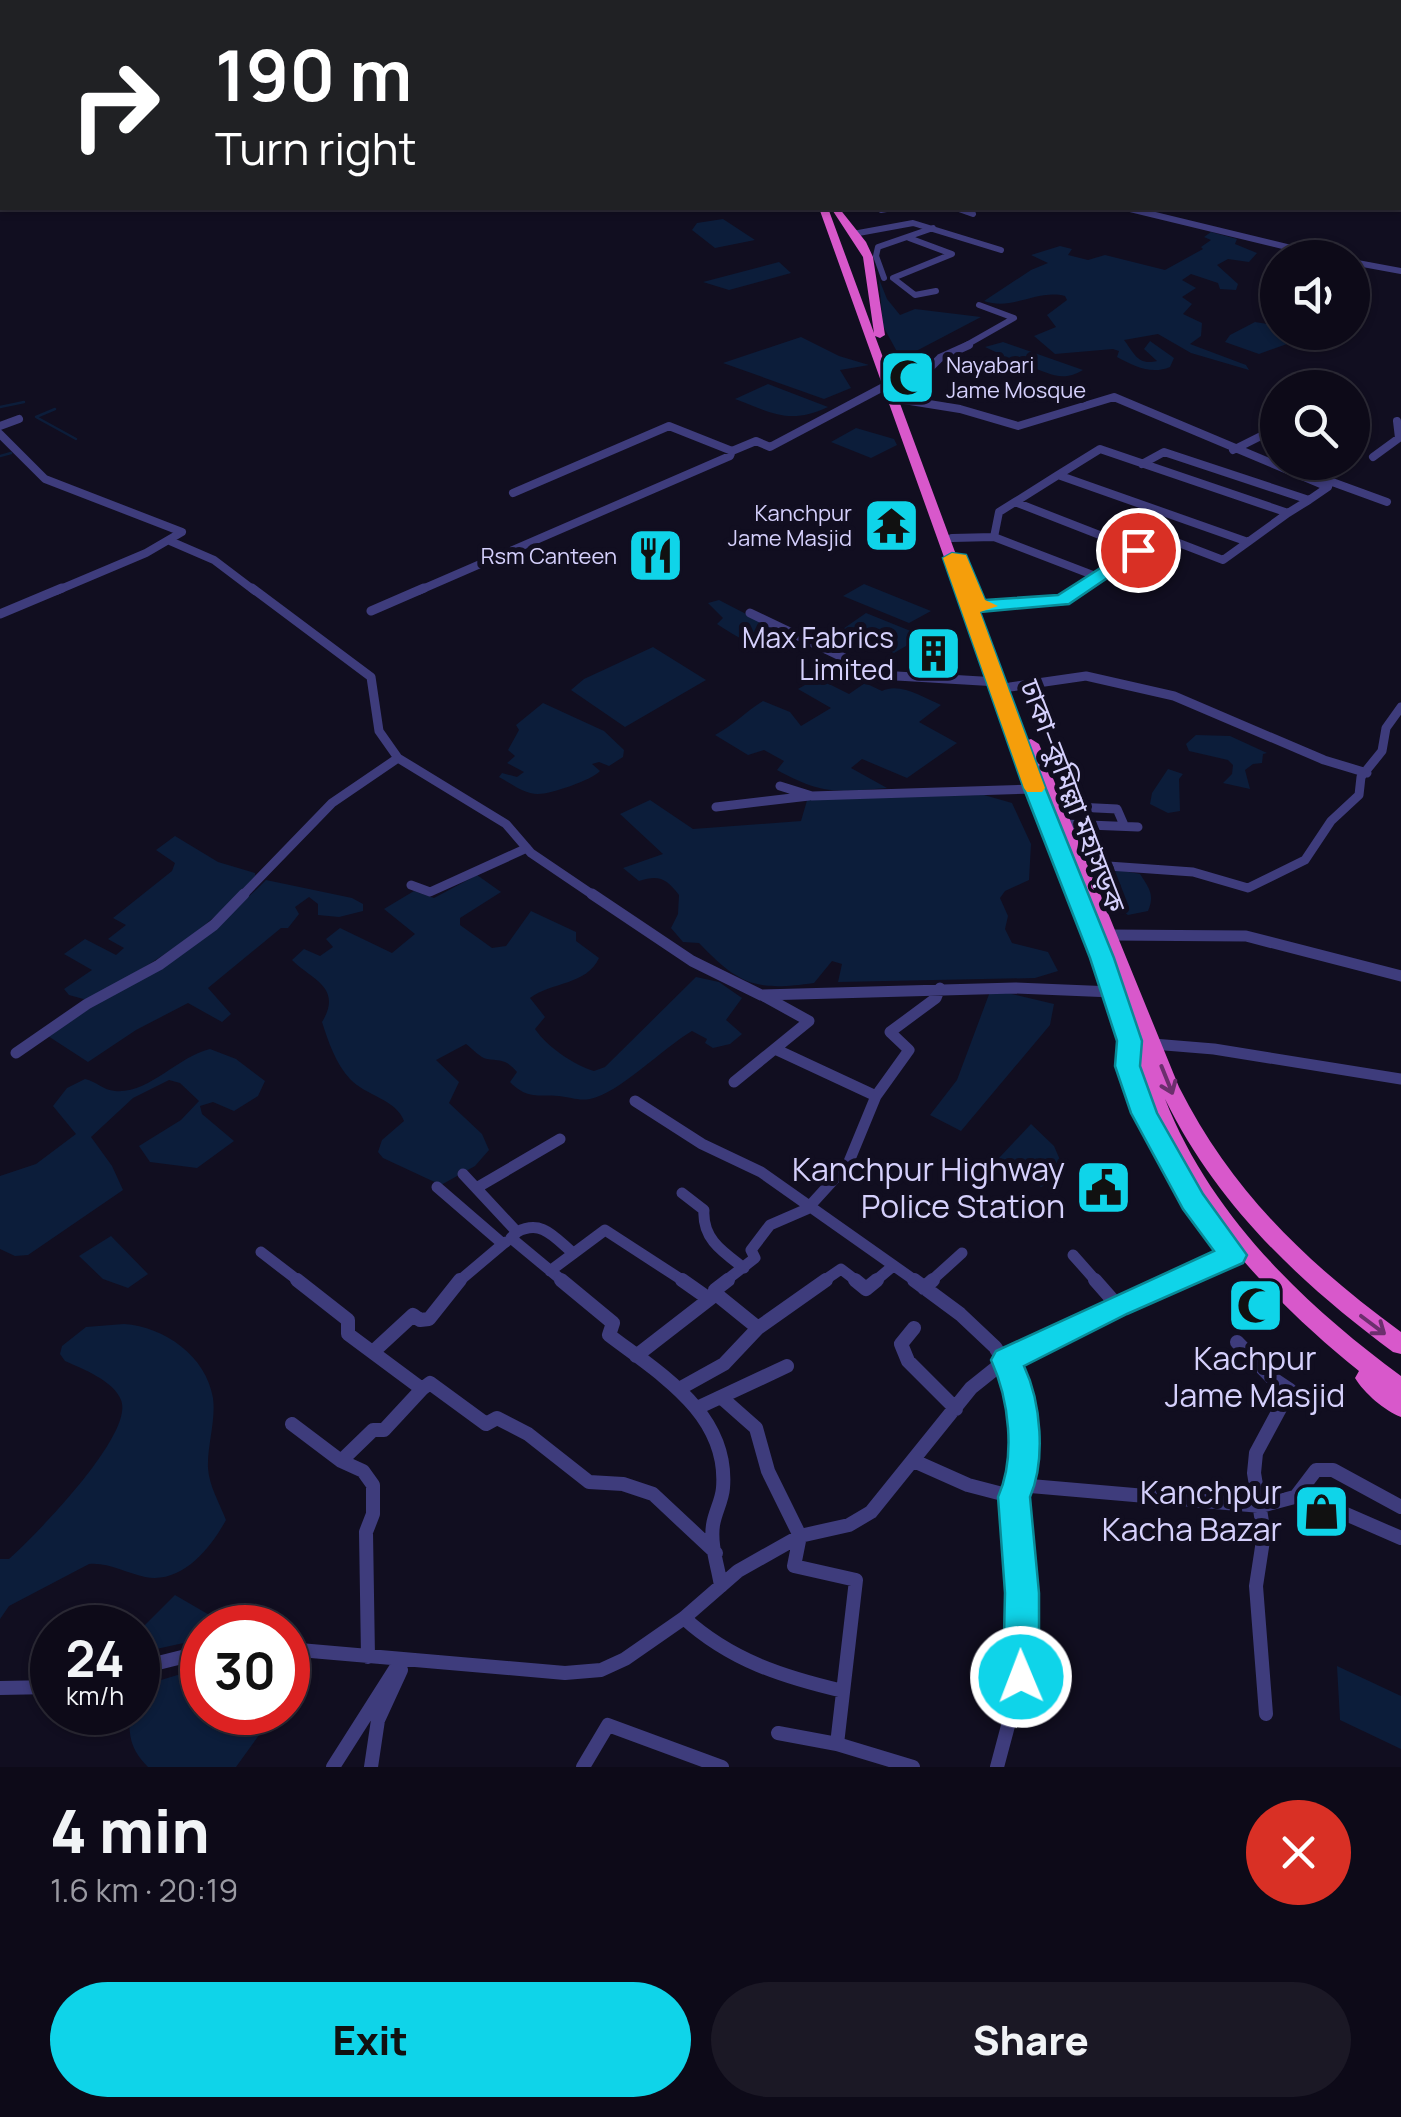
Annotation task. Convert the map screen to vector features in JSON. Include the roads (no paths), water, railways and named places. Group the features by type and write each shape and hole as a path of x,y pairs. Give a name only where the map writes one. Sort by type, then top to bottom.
{"highway":[{"name":"ঢাকা–কুমিল্লা মহাসড়ক","path":"823,210 891,378 1004,685 1193,1136 1236,1198 1312,1276 1401,1345"},
{"name":"ঢাকা–কুমিল্লা মহাসড়ক","path":"836,210 864,248 875,273 873,307 891,378 904,400 956,558 978,606 1035,789 1170,1138 1198,1189 1256,1264 1330,1335 1401,1389"},
{"path":"842,262 875,273"},
{"path":"848,280 875,273"},
{"path":"1130,1041 1128,1066 1132,1082 1158,1143 1193,1201 1233,1255 1313,1334 1401,1407"}],"street":[{"path":"962,210 974,214"},
{"path":"1134,210 1260,241"},
{"path":"852,234 913,223 1001,250"},
{"path":"875,273 878,247 934,228"},
{"path":"908,238 952,254 893,278 915,295 936,291"},
{"path":"1370,265 1401,271"},
{"path":"371,611 730,456 756,441 770,446 891,378 929,369 1014,318 979,304"},
{"path":"904,400 960,409 1018,426 1114,397 1260,460"},
{"path":"0,426 20,419"},
{"path":"1373,458 1399,438 1397,421"},
{"path":"513,494 669,426 732,452"},
{"path":"0,434 45,478 182,532 170,542 0,614"},
{"path":"1233,450 1260,436"},
{"path":"994,537 999,512 1100,449 1288,514"},
{"path":"1142,464 1164,452 1309,500"},
{"path":"1058,475 1248,542"},
{"path":"978,606 1062,600 1158,535 1223,560 1328,487 1311,480"},
{"path":"1320,480 1387,502"},
{"path":"1014,502 1138,550"},
{"path":"952,538 994,537 1098,576"},
{"path":"170,542 214,560 372,677 372,714 384,746 398,758 506,824 558,874 644,927 661,943 809,1021 734,1082"},
{"path":"750,613 880,675 1004,685 1086,676 1174,696 1324,760 1367,773"},
{"path":"1080,864 1186,872 1248,888 1258,885 1305,860 1331,821 1362,790 1360,782 1382,751 1392,716 1401,706"},
{"path":"16,1053 87,1004 159,965 214,925 332,803 398,758"},
{"path":"780,786 812,796"},
{"path":"716,807 812,796 1035,789"},
{"path":"1056,806 1117,808 1124,825"},
{"path":"1064,824 1138,827"},
{"path":"411,885 430,892 527,848"},
{"path":"1111,935 1246,936 1401,976"},
{"path":"761,994 940,988 1112,992"},
{"path":"636,1356 744,1268 755,1258 751,1250 763,1232 807,1209 848,1164 876,1096 910,1050 890,1032 936,998 940,988"},
{"path":"1153,1044 1214,1049 1401,1079"},
{"path":"775,1050 876,1096"},
{"path":"635,1100 714,1152 767,1176 807,1209 958,1312 1006,1360 1014,1376 1024,1436 1016,1491 1022,1593 1021,1677 997,1767"},
{"path":"478,1187 560,1140"},
{"path":"463,1174 478,1187 510,1238"},
{"path":"437,1187 510,1238 613,1324 609,1334 679,1389 709,1424 722,1451 724,1486 712,1528 720,1586"},
{"path":"682,1192 704,1210 701,1225 706,1237 744,1268"},
{"path":"374,1350 413,1315 420,1320 429,1319 466,1272 530,1225 543,1228 573,1253"},
{"path":"550,1271 605,1230 612,1230 758,1328"},
{"path":"260,1252 348,1320 348,1334 422,1388"},
{"path":"924,1288 962,1253"},
{"path":"310,1652 565,1673 601,1670 684,1618 738,1571 800,1536 849,1525 871,1512 971,1388 1006,1360 1233,1255"},
{"path":"1072,1256 1117,1306"},
{"path":"679,1389 724,1364 758,1328 841,1269 866,1288 893,1266"},
{"path":"914,1328 901,1344 908,1361 956,1409"},
{"path":"1238,1342 1272,1378 1290,1390 1256,1453 1254,1473 1264,1534 1256,1586 1266,1714"},
{"path":"697,1408 788,1366"},
{"path":"340,1462 373,1430 384,1430 430,1383 486,1424 497,1418 528,1434 589,1482 623,1484 653,1494 716,1553"},
{"path":"722,1398 756,1428 768,1471 800,1536 794,1566 856,1580 837,1744"},
{"path":"292,1424 340,1462 363,1470 373,1486 373,1514 366,1532 368,1657"},
{"path":"914,1461 968,1485 1261,1506 1297,1494 1316,1470 1333,1470 1401,1507"},
{"path":"1297,1494 1338,1508 1401,1538"},
{"path":"684,1618 705,1640 730,1656 796,1680 843,1691"},
{"path":"332,1767 404,1660"},
{"path":"371,1767 378,1720 404,1660"},
{"path":"0,1688 30,1687"},
{"path":"583,1767 608,1724 722,1767"},
{"path":"778,1733 837,1744 913,1767"}],"water":[{"path":"723,219 755,240 715,248 692,230 697,223"},
{"path":"1211,232 1237,239 1235,244 1257,253 1249,262 1228,259 1217,265 1238,284 1236,290 1220,289 1218,283 1191,274 1182,280 1196,288 1182,297 1192,304 1183,314 1202,323 1201,336 1190,344 1246,365 1249,370 1191,353 1158,334 1124,340 1145,362 1157,361 1144,349 1150,341 1174,358 1170,367 1163,369 1136,366 1117,357 1119,351 1113,349 1055,354 1034,336 1056,327 1047,315 1067,300 1065,296 1045,295 1005,303 984,301 1048,263 1031,255 1060,246 1072,249 1068,255 1088,260 1105,255 1165,270 1203,249 1211,240 1204,237"},
{"path":"779,262 791,273 729,290 703,282"},
{"path":"879,279 887,299 900,315 915,309 981,317 901,359 883,326"},
{"path":"1260,323 1260,350 1270,350 1259,354 1225,342 1230,335"},
{"path":"801,337 839,356 869,365 840,370 851,388 824,399 723,363"},
{"path":"1003,342 1083,370 1062,376 1028,366 1004,373 981,369 996,364 995,358 1000,354 985,347"},
{"path":"768,384 828,407 791,416 735,399"},
{"path":"856,428 894,439 897,445 871,458 831,442"},
{"path":"864,584 931,611 909,623 843,596"},
{"path":"719,600 777,630 752,640 734,635 717,624 723,618 708,603"},
{"path":"866,613 923,636 894,653 840,631"},
{"path":"653,647 706,680 625,727 571,690 584,679"},
{"path":"817,678 849,694 865,683 882,691 896,688 920,695 941,705 919,722 957,743 907,778 862,759 851,768 887,788 842,791 793,778 777,770 784,761 764,750 748,755 715,735 763,701 790,712 801,726 831,708 798,689"},
{"path":"543,703 604,731 624,750 623,757 609,766 592,764 600,771 596,775 538,794 499,777 502,773 517,777 524,772 507,763 515,756 508,750 519,730 516,725"},
{"path":"1196,735 1230,736 1267,753 1263,754 1262,763 1245,770 1250,789 1223,783 1232,774 1233,765 1228,760 1189,751 1186,744"},
{"path":"1168,769 1183,774 1179,779 1180,811 1168,813 1150,804 1152,793"},
{"path":"984,795 1012,803 1031,844 1029,880 1005,891 1000,898 1008,916 1005,929 1012,943 1048,952 1058,971 1035,978 838,982 842,964 832,961 814,983 761,985 736,976 699,943 683,942 671,928 678,914 679,895 675,890 657,878 639,881 623,868 663,854 620,814 650,800 693,829 801,821 808,797"},
{"path":"175,836 218,862 255,873 255,877 198,931 155,960 87,1000 69,995 64,989 92,970 64,954 85,939 116,955 124,948 108,939 126,925 113,918 172,871 175,863 156,850"},
{"path":"1101,867 1140,874 1151,896 1148,911 1128,915 1113,904 1115,898 1089,877 1090,871"},
{"path":"477,875 501,892 460,918 460,925 492,948 506,946 531,911 576,932 576,941 599,958 586,973 530,998 545,1017 535,1029 570,1060 594,1071 605,1067 696,977 719,982 742,998 726,1020 742,1034 730,1044 713,1048 705,1043 707,1039 692,1031 614,1089 586,1099 522,1092 510,1082 517,1072 510,1065 484,1058 466,1044 436,1060 459,1082 449,1103 482,1134 489,1150 475,1166 441,1185 378,1152 382,1140 404,1121 388,1103 345,1073 322,1022 328,1010 327,992 292,960 304,949 320,956 333,947 326,939 340,928 392,953 415,934 384,909 414,891 434,898"},
{"path":"266,880 352,898 363,904 363,911 339,917 318,915 318,904 309,897 295,907 299,914 288,928 281,928 208,988 231,1014 222,1022 188,1003 136,1030 88,1062 48,1036 189,944"},
{"path":"991,989 1054,1004 1050,1025 961,1131 930,1115 957,1080"},
{"path":"210,1049 236,1059 265,1081 258,1096 234,1111 213,1102 200,1106 202,1114 234,1141 197,1168 150,1162 139,1146 181,1120 199,1101 180,1083 169,1080 133,1098 91,1137 123,1190 28,1255 15,1256 0,1249 0,1176 36,1164 76,1134 53,1106 67,1088 85,1079 111,1090 140,1087"},
{"path":"1031,1124 1054,1146 1066,1174 1041,1187 999,1158"},
{"path":"111,1236 148,1274 128,1288 103,1279 79,1256"},
{"path":"124,1324 168,1338 202,1369 214,1407 209,1475 226,1520 203,1553 183,1570 158,1578 89,1564 9,1606 0,1619 0,1559 9,1559 60,1508 99,1459 121,1416 121,1400 112,1387 65,1361 60,1354 62,1346 86,1327"},
{"path":"175,1595 192,1605 180,1605 180,1644 160,1648 160,1610"},
{"path":"1337,1666 1401,1696 1401,1749 1340,1720"},
{"path":"180,1674 180,1735 259,1735 236,1767 148,1767 134,1749 130,1735 160,1735 160,1680"}],"waterway":[{"path":"0,407 24,402"},
{"path":"55,409 36,417 76,439"},
{"path":"0,456 11,453"}],"place":[{"name":"Nayabari Jame Mosque","path":"907,378"},
{"name":"Kanchpur Jame Masjid","path":"891,526"},
{"name":"Rsm Canteen","path":"656,556"},
{"name":"Max Fabrics Limited","path":"933,654"},
{"name":"Kanchpur Highway Police Station","path":"1104,1188"},
{"name":"Kachpur Jame Masjid","path":"1255,1305"},
{"name":"Kanchpur Kacha Bazar","path":"1321,1511"}]}
